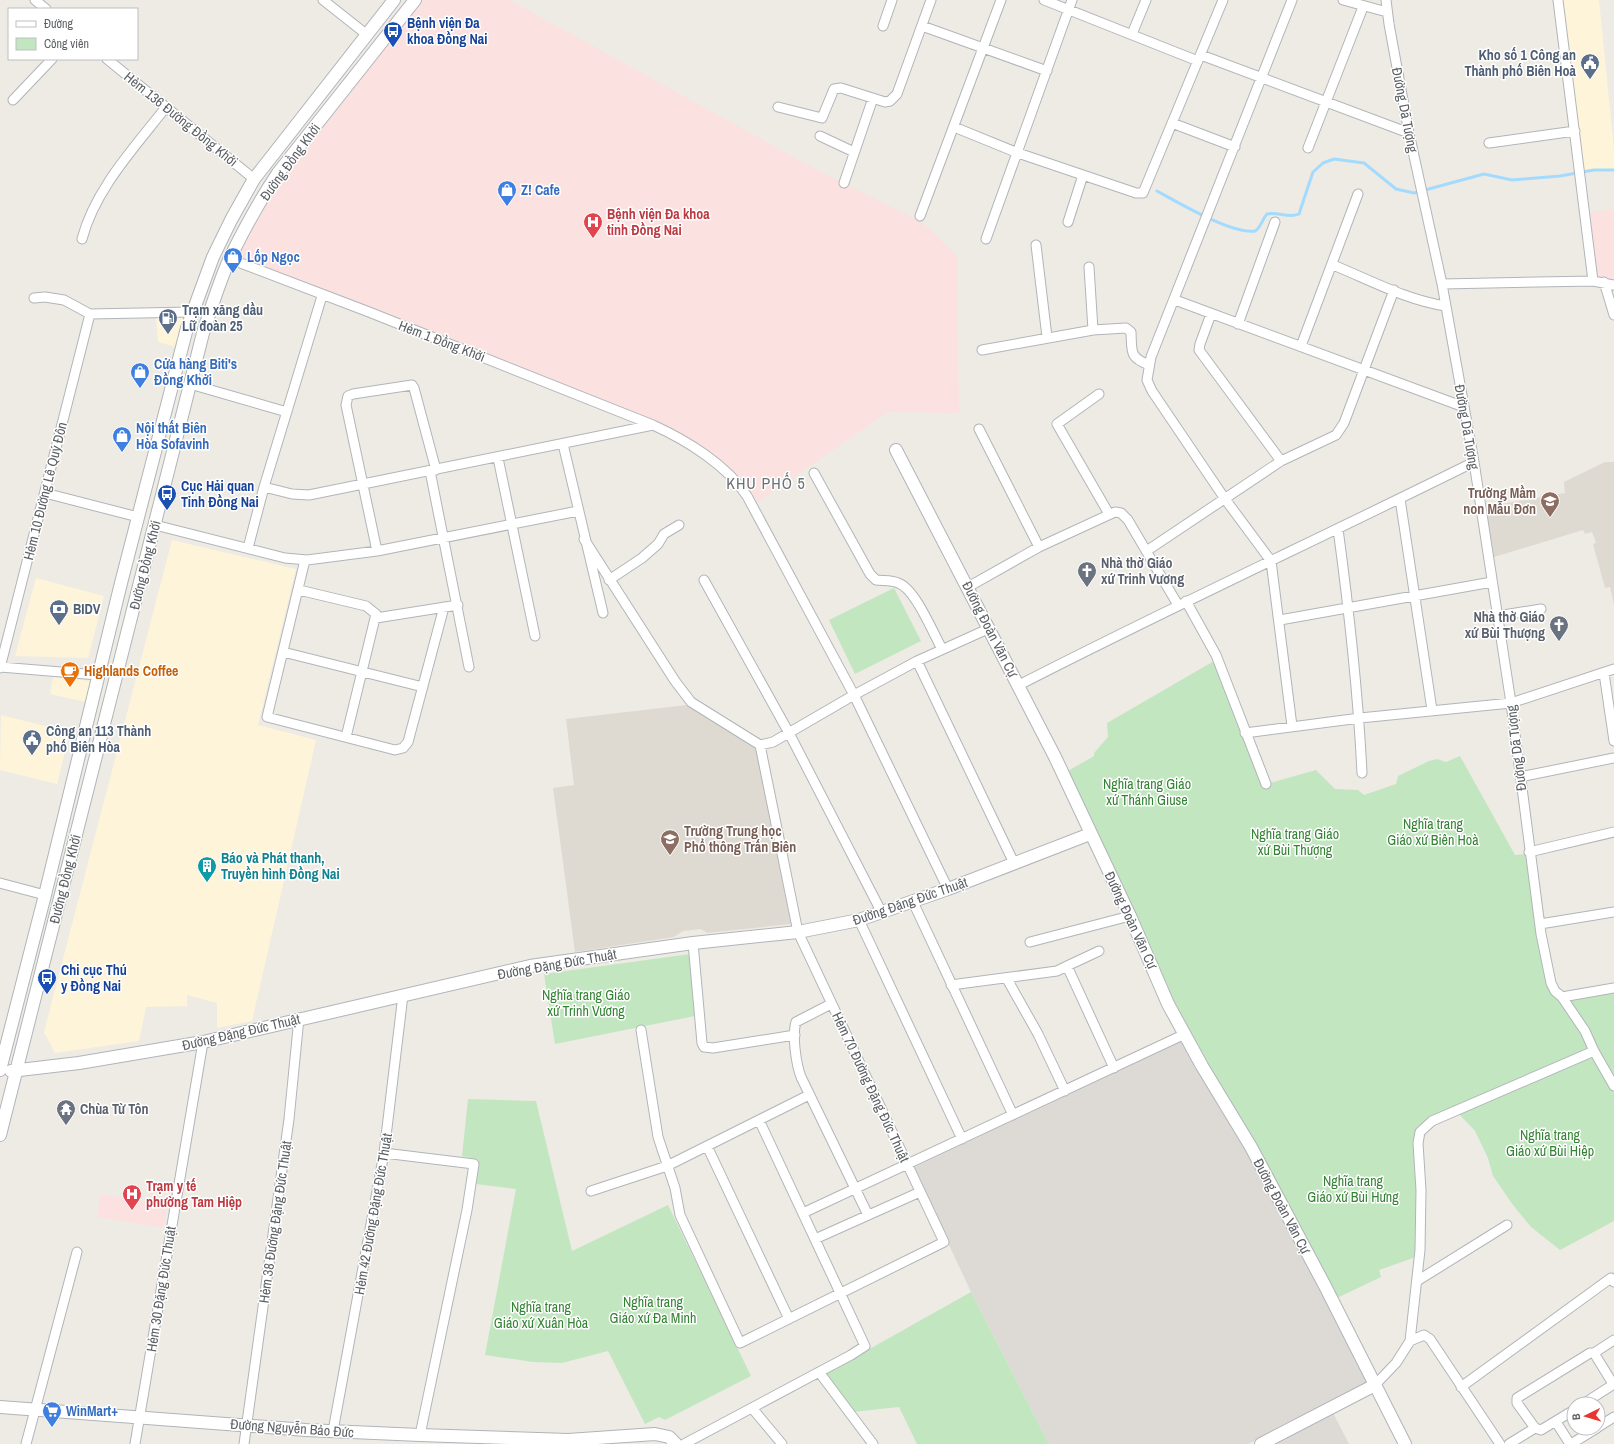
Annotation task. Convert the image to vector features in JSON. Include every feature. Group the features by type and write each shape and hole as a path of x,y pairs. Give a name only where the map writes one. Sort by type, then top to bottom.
{"street":[{"path":"35,0 45,8"},
{"path":"323,0 366,34"},
{"name":"Đường Đồng Khởi","path":"0,1070 45,896 119,592 192,312 213,257 231,220 254,179 394,0"},
{"name":"Đường Đồng Khởi","path":"0,1135 190,384 209,316 230,259 278,173 415,0"},
{"path":"883,26 892,0"},
{"path":"778,107 823,118 832,94 836,88 845,88 888,102 896,96 931,0"},
{"path":"920,216 1001,0"},
{"path":"1044,0 1132,34 1199,58 1262,78 1409,133"},
{"path":"986,239 1072,0"},
{"path":"1132,34 1146,0"},
{"path":"954,127 1018,153 1136,193 1145,193 1223,0"},
{"path":"1292,0 1149,365 1147,380 1152,391 1226,499 1271,561 1280,620 1292,726"},
{"path":"1342,0 1363,7 1387,12"},
{"name":"Đường Dã Tượng","path":"1386,0 1409,133 1442,284 1474,462 1511,703 1529,852 1540,924 1552,983 1555,991 1562,996 1585,1031 1594,1051 1614,1086"},
{"path":"1558,0 1593,281"},
{"path":"1308,148 1327,103 1363,7"},
{"path":"922,26 1047,71"},
{"path":"13,100 51,60"},
{"name":"Hẻm 136 Đường Đồng Khởi","path":"108,60 254,179"},
{"path":"844,183 873,98"},
{"path":"82,239 86,226 99,200 120,167 166,107"},
{"path":"1172,123 1234,147"},
{"path":"1489,143 1575,131"},
{"path":"820,136 854,152"},
{"path":"1068,222 1083,175"},
{"path":"1301,346 1333,265 1358,194"},
{"path":"1238,324 1275,222"},
{"path":"1036,245 1047,338"},
{"name":"Hẻm 1 Đồng Khởi","path":"230,259 322,296 376,315 653,425 685,441 729,475 742,488 854,695 948,889"},
{"path":"1333,265 1421,301 1446,306"},
{"path":"1089,267 1093,330"},
{"path":"1442,284 1593,281 1614,285"},
{"path":"1604,282 1614,315"},
{"path":"1148,550 1281,462 1329,439 1341,430 1394,290"},
{"path":"248,548 264,487 322,296"},
{"path":"34,298 44,297 64,300 90,314 192,312 209,316"},
{"path":"1175,300 1464,407"},
{"name":"Hẻm 10 Đường Lê Quý Đôn","path":"0,668 90,314"},
{"path":"1211,314 1200,344 1200,350 1281,462"},
{"path":"982,350 1093,330 1126,328 1131,332 1133,355 1136,360 1149,365"},
{"path":"190,384 287,412"},
{"path":"377,551 346,405 348,396 353,394 412,385 414,388 433,470 444,539 469,667"},
{"path":"1099,394 1057,424 1109,514"},
{"path":"264,487 300,495 362,485 653,425"},
{"path":"979,429 1040,547"},
{"path":"563,444 584,539 603,614"},
{"name":"Đường Đoàn Văn Cự","path":"896,450 990,628 1055,756 1090,834 1130,916 1168,1004 1251,1147 1405,1444"},
{"path":"498,458 535,636"},
{"path":"1019,685 1182,603 1474,462"},
{"path":"814,473 870,574 876,580 897,582 906,587 914,598 942,649"},
{"path":"45,493 138,517"},
{"path":"1400,499 1416,596 1432,710"},
{"path":"155,525 285,558 323,560 444,539 578,511"},
{"path":"968,587 1040,547 1109,514 1121,513 1128,520 1216,655 1266,784"},
{"path":"609,580 642,558 658,544 664,534 679,525"},
{"path":"1338,529 1349,609 1360,718 1362,773"},
{"path":"584,539 675,681 691,702 760,745 773,742 854,695 917,661 990,628"},
{"path":"305,560 299,590 267,717 395,750 403,748 408,742 444,607"},
{"path":"704,580 789,733 882,913"},
{"path":"1280,620 1349,609 1492,582"},
{"path":"299,590 366,606 375,611 376,618 346,737"},
{"path":"119,592 137,596"},
{"path":"376,618 458,605"},
{"path":"1497,616 1541,609"},
{"path":"283,652 423,687"},
{"path":"917,661 1014,863"},
{"path":"0,668 98,675"},
{"path":"1245,733 1360,718 1511,703 1614,669"},
{"path":"1604,673 1614,742"},
{"name":"Hẻm 70 Đường Đặng Đức Thuật","path":"760,745 798,932 944,1242 840,1294"},
{"path":"1520,778 1614,758"},
{"path":"1529,852 1614,832"},
{"name":"Đường Đặng Đức Thuật","path":"0,1075 16,1070 79,1063 202,1042 299,1018 530,966 693,943 798,932 859,920 948,889 1090,834"},
{"path":"0,883 45,896"},
{"path":"913,902 1013,1115"},
{"path":"1540,924 1614,912"},
{"path":"1030,942 1130,916"},
{"path":"859,920 962,1139"},
{"path":"693,943 702,1043 704,1047 713,1048 795,1035"},
{"path":"951,985 1008,979 1058,971 1099,951"},
{"path":"1067,966 1114,1068"},
{"path":"1008,979 1038,1034 1065,1091"},
{"path":"1562,996 1614,988"},
{"name":"Hẻm 42 Đường Đặng Đức Thuật","path":"333,1431 384,1153 403,995"},
{"path":"831,1004 796,1022 795,1035 798,1070 868,1215"},
{"name":"Hẻm 38 Đường Đặng Đức Thuật","path":"244,1444 289,1119 299,1018"},
{"path":"641,1030 658,1137 675,1188 678,1209 683,1224 740,1343 840,1294"},
{"path":"803,1213 1185,1034"},
{"name":"Hẻm 30 Đặng Đức Thuật","path":"135,1444 202,1042"},
{"path":"1261,1444 1375,1385 1396,1363 1410,1341 1420,1250 1422,1190 1418,1143 1420,1132 1432,1121 1594,1051"},
{"path":"591,1191 667,1166 809,1095"},
{"path":"684,1444 865,1346 759,1120"},
{"path":"707,1146 790,1319"},
{"path":"384,1153 474,1164 467,1210 420,1435"},
{"path":"815,1239 920,1192"},
{"path":"1417,1281 1507,1225"},
{"path":"26,1444 77,1252"},
{"path":"1461,1386 1613,1279"},
{"path":"1410,1341 1426,1336 1500,1444"},
{"path":"1534,1428 1517,1403 1517,1398 1584,1356 1594,1353 1614,1340"},
{"path":"1594,1353 1614,1384 1595,1396"},
{"path":"819,1372 873,1444"},
{"name":"Đường Nguyễn Bảo Đức","path":"0,1407 333,1431 420,1435 456,1440 568,1440 655,1434 669,1437 676,1444"},
{"path":"752,1408 782,1444"},
{"path":"1509,1444 1534,1428 1543,1429 1566,1415"},
{"path":"1556,1422 1571,1444 1584,1436"}],"shaded area":[{"name":"Bệnh viện Đa khoa tỉnh Đồng Nai","path":"422,0 510,0 819,171 922,222 957,256 959,413 888,412 755,504 744,485 687,438 237,258 271,194"},
{"name":"Kho số 1 Công an Thành phố Biên Hoà","path":"1561,0 1599,0 1614,149 1614,170 1583,172"},
{"path":"1614,209 1614,282 1596,278 1588,212"},
{"name":"Trạm xăng dầu Lữ đoàn 25","path":"184,317 176,347 158,342 156,318"},
{"name":"Trường Mầm non Mẫu Đơn","path":"1605,462 1614,462 1614,605 1610,587 1605,588 1593,544 1596,543 1592,532 1585,534 1583,530 1491,558 1484,507 1565,493 1564,482"},
{"name":"Báo và Phát thanh, Truyền hình Đồng Nai","path":"172,540 296,569 258,725 316,740 252,1021 217,1028 217,1003 187,995 187,1006 146,1007 139,1041 55,1053 44,1032"},
{"name":"BIDV","path":"36,578 104,596 88,658 15,656"},
{"name":"Highlands Coffee","path":"53,677 91,681 86,702 50,694"},
{"name":"Trường Trung học Phổ thông Trấn Biên","path":"687,705 758,749 791,924 707,933 701,929 683,931 674,937 575,952 553,788 574,785 566,719"},
{"name":"Công an 113 Thành phố Biên Hòa","path":"1,715 70,732 57,784 0,770"},
{"path":"1181,1040 1255,1166 1367,1382 1248,1444 1049,1444 971,1292 913,1168"},
{"name":"Trạm y tế phường Tam Hiệp","path":"101,1194 167,1206 164,1228 97,1217"},
{"path":"1333,1413 1349,1444 1273,1444"}],"green space":[{"path":"894,588 921,641 855,674 829,620"},
{"path":"1214,661 1241,734 1263,785 1316,770 1335,789 1358,790 1364,795 1396,784 1398,776 1429,761 1437,759 1446,762 1460,756 1515,855 1526,854 1537,931 1559,998 1575,1021 1589,1049 1422,1124 1416,1257 1379,1270 1381,1277 1337,1298 1256,1144 1207,1064 1173,1002 1068,771 1094,756 1094,753 1108,737 1107,723"},
{"name":"Nghĩa trang Giáo xứ Trinh Vương","path":"690,954 695,1016 555,1044 544,974"},
{"path":"1614,990 1614,1078 1597,1049 1588,1028 1567,999"},
{"name":"Nghĩa trang Giáo xứ Bùi Hiệp","path":"1592,1055 1614,1093 1614,1221 1560,1250 1531,1227 1513,1205 1493,1176 1488,1158 1475,1131 1458,1113"},
{"path":"468,1099 536,1101 572,1251 668,1205 751,1376 665,1420 659,1417 645,1424 608,1351 562,1363 533,1362 485,1355 516,1189 476,1184 479,1160 462,1156"},
{"path":"971,1292 1049,1444 917,1444 899,1407 853,1412 825,1374"}],"waterway":[{"path":"1157,191 1205,217 1233,228 1245,231 1255,231 1267,214 1275,213 1291,216 1299,214 1313,172 1323,163 1334,159 1364,163 1396,189 1414,193 1484,174 1512,180 1560,176 1594,170 1614,170"}],"place":[{"name":"Bệnh viện Đa khoa Đồng Nai","path":"393,48"},
{"name":"Kho số 1 Công an Thành phố Biên Hoà","path":"1590,80"},
{"name":"Z! Cafe","path":"507,207"},
{"name":"Bệnh viện Đa khoa tỉnh Đồng Nai","path":"593,239"},
{"name":"Lốp Ngọc","path":"233,274"},
{"name":"Trạm xăng dầu Lữ đoàn 25","path":"168,335"},
{"name":"Cửa hàng Biti's Đồng Khởi","path":"140,389"},
{"name":"Nội thất Biên Hòa Sofavinh","path":"122,453"},
{"name":"Cục Hải quan Tỉnh Đồng Nai","path":"167,511"},
{"name":"Trường Mầm non Mẫu Đơn","path":"1550,518"},
{"name":"Nhà thờ Giáo xứ Trinh Vương","path":"1087,588"},
{"name":"BIDV","path":"59,626"},
{"name":"Nhà thờ Giáo xứ Bùi Thượng","path":"1559,642"},
{"name":"Highlands Coffee","path":"70,688"},
{"name":"Công an 113 Thành phố Biên Hòa","path":"32,756"},
{"name":"Trường Trung học Phổ thông Trấn Biên","path":"670,856"},
{"name":"Báo và Phát thanh, Truyền hình Đồng Nai","path":"207,883"},
{"name":"Chi cục Thú y Đồng Nai","path":"47,995"},
{"name":"Chùa Từ Tôn","path":"66,1126"},
{"name":"Trạm y tế phường Tam Hiệp","path":"132,1211"},
{"name":"WinMart+","path":"52,1428"}],"district":[{"name":"KHU PHỐ 5","path":"766,483"}],"park label":[{"name":"Nghĩa trang Giáo xứ Thánh Giuse","path":"1147,792"},
{"name":"Nghĩa trang Giáo xứ Biên Hoà","path":"1433,832"},
{"name":"Nghĩa trang Giáo xứ Bùi Thượng","path":"1295,842"},
{"name":"Nghĩa trang Giáo xứ Bùi Hưng","path":"1353,1190"},
{"name":"Nghĩa trang Giáo xứ Đa Minh","path":"653,1310"},
{"name":"Nghĩa trang Giáo xứ Xuân Hòa","path":"541,1316"}]}
